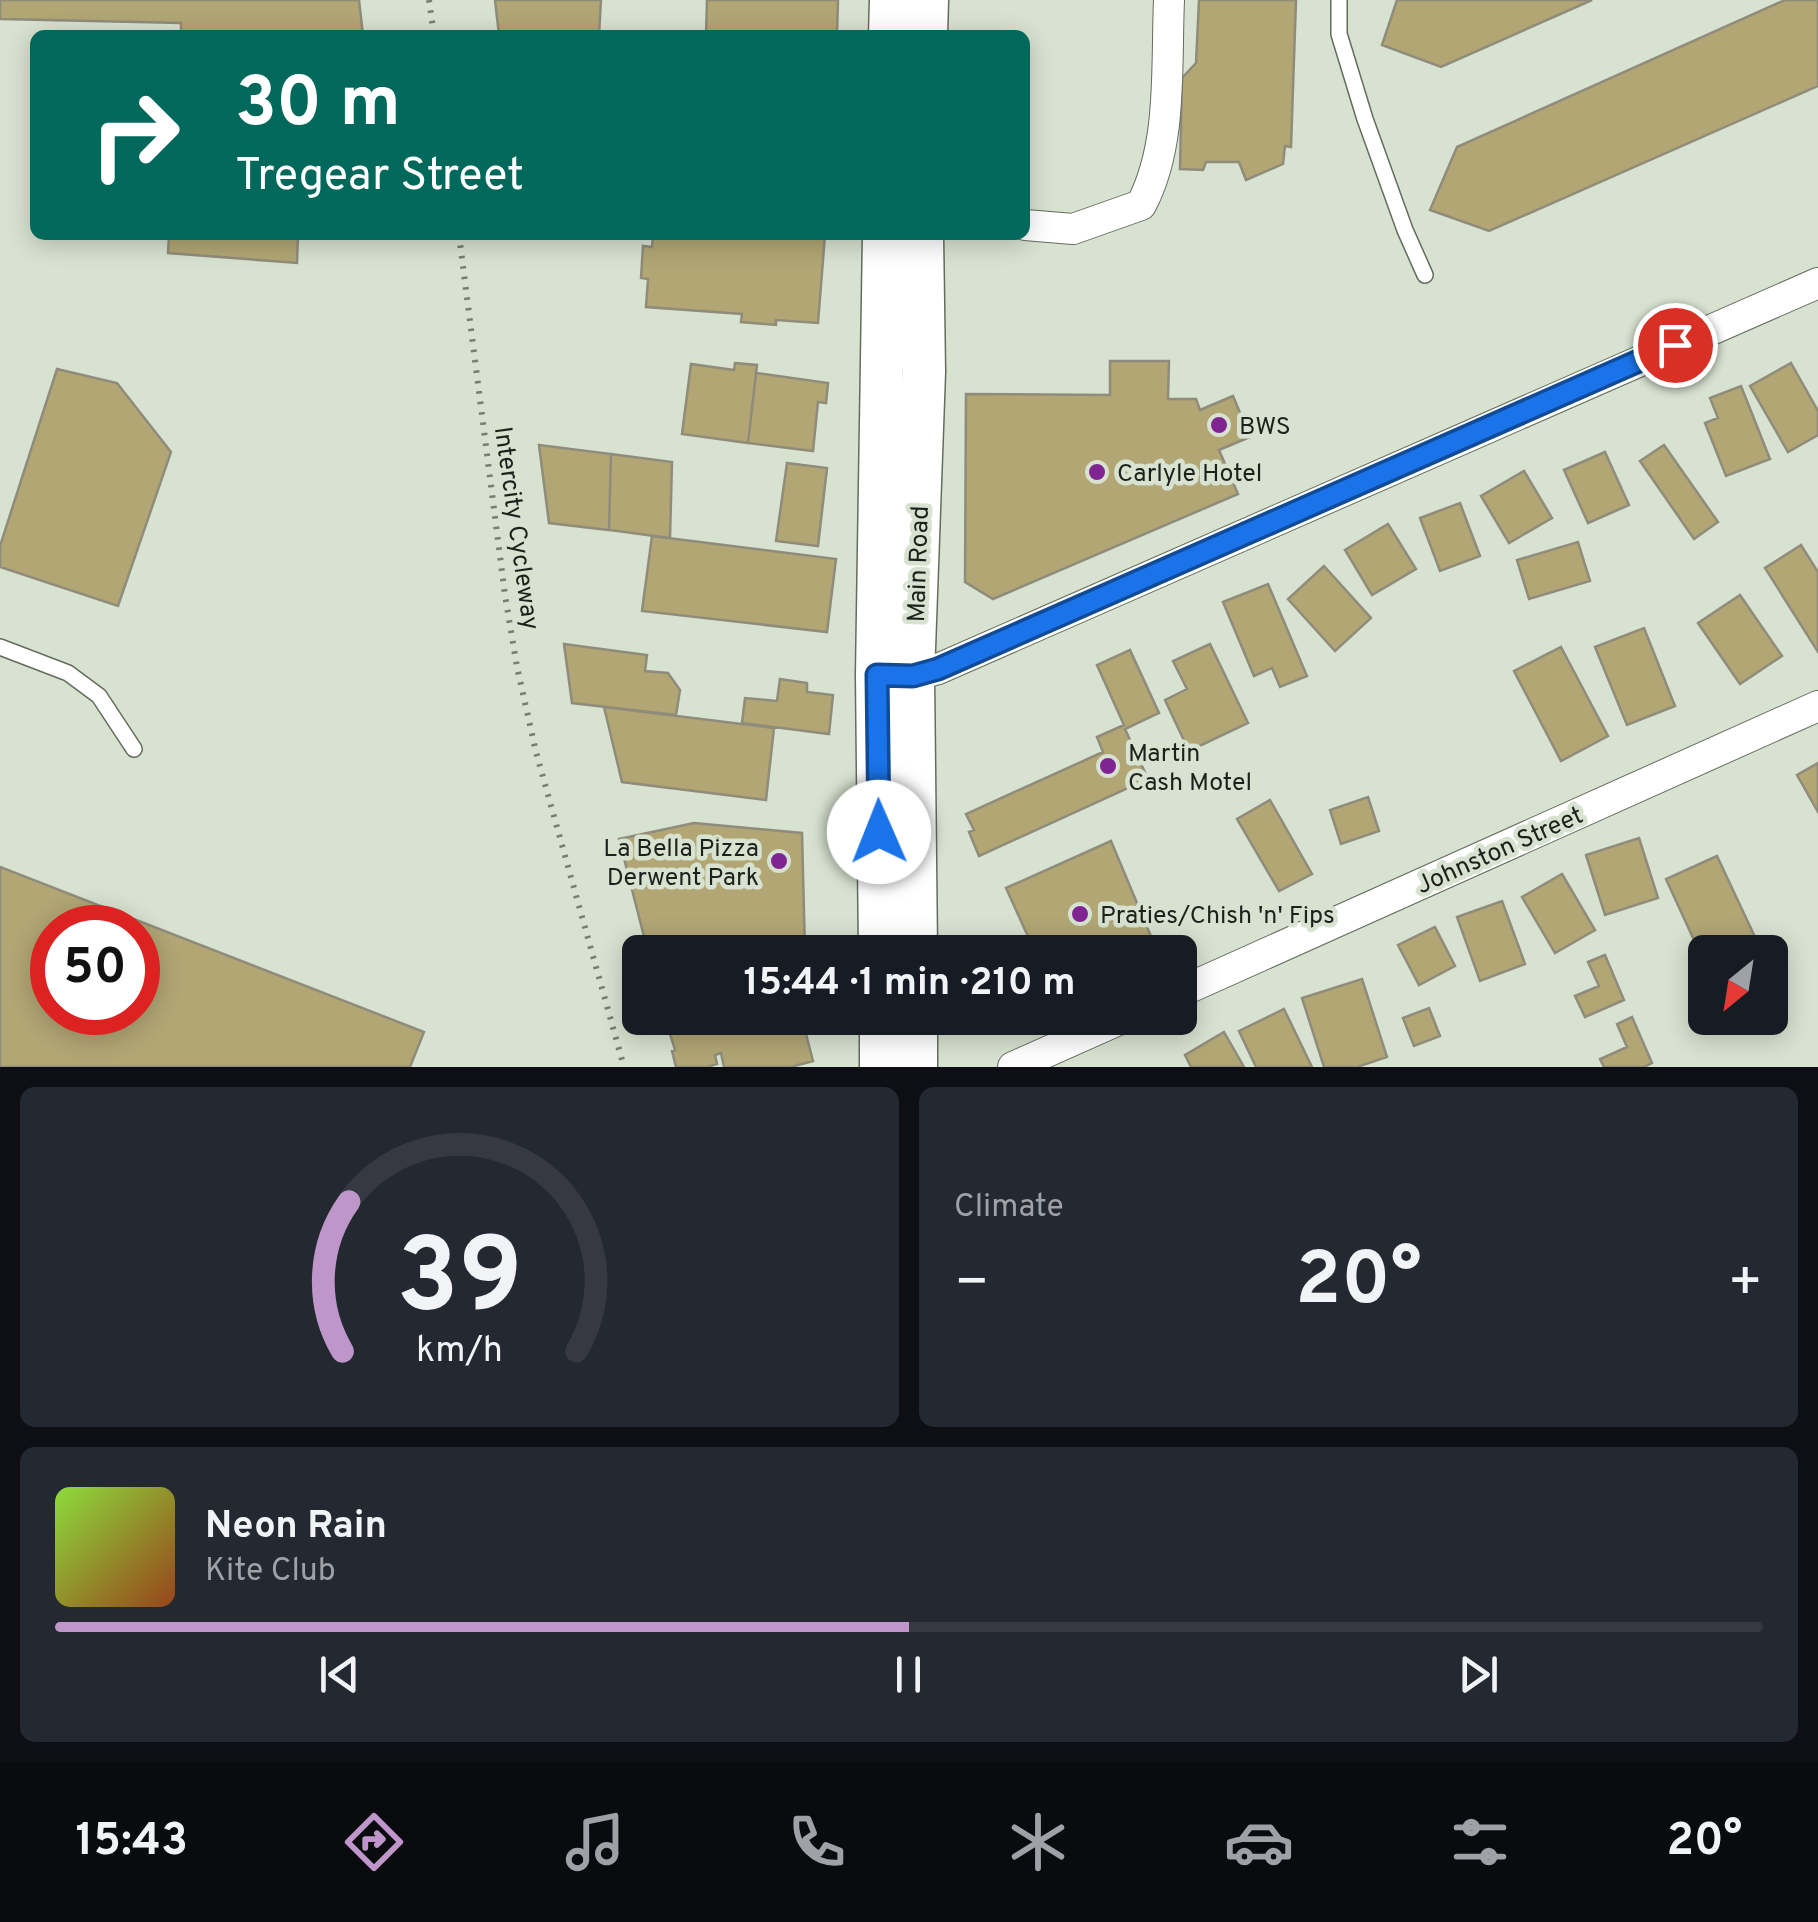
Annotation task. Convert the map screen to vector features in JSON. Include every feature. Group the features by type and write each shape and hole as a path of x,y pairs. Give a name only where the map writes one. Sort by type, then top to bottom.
{"main road":[{"path":"890,30 891,0"},
{"path":"926,0 926,30"},
{"name":"Main Road","path":"884,240 895,676 915,935"},
{"name":"Main Road","path":"881,935 895,676 924,372 922,240"},
{"path":"880,1035 881,1067"},
{"path":"916,1035 916,1067"}],"street":[{"path":"1030,225 1073,229 1141,205 1152,184 1163,138 1169,0"},
{"path":"895,676 938,669 1818,283"},
{"name":"Johnston Street","path":"1197,984 1818,706"},
{"path":"1013,1067 1085,1035"}],"lane":[{"path":"1339,0 1340,34 1364,119 1404,230 1425,275"},
{"path":"0,646 68,672 99,696 134,749"}],"path":[{"path":"429,0 433,30"},
{"name":"Intercity Cycleway","path":"460,240 511,631 532,735 624,1067"}],"building":[{"path":"0,0 359,0 362,30 181,30 181,23 0,19"},
{"path":"495,0 601,0 599,30 498,30"},
{"path":"707,0 838,0 837,30 706,30"},
{"path":"1199,0 1296,0 1291,147 1285,146 1283,164 1246,180 1239,162 1206,162 1203,170 1180,169 1182,78 1196,63"},
{"path":"1397,0 1592,0 1441,67 1382,45"},
{"path":"1785,0 1818,0 1818,86 1489,231 1430,210 1457,147"},
{"path":"169,240 298,240 297,263 168,253"},
{"path":"653,240 825,240 818,323 741,322 742,314 646,307 648,279 641,278 643,246 652,247"},
{"name":"Carlyle Hotel","path":"1110,361 1169,361 1168,399 1196,399 1200,410 1233,396 1250,437 1219,450 1238,494 993,599 965,582 966,394 1110,395"},
{"path":"735,363 757,365 748,443 682,434 691,364 734,370"},
{"path":"1791,363 1818,411 1818,435 1788,452 1750,386"},
{"path":"57,369 117,383 171,452 118,606 0,567 0,546"},
{"path":"756,373 828,383 826,403 818,402 813,451 748,443"},
{"path":"1741,386 1770,459 1726,476 1705,423 1718,418 1710,398"},
{"path":"539,445 611,454 609,530 549,523"},
{"path":"1664,445 1718,522 1694,539 1640,461"},
{"path":"1605,452 1629,505 1588,523 1564,470"},
{"path":"611,454 672,462 670,538 609,530"},
{"path":"787,463 827,468 818,546 776,541"},
{"path":"1524,471 1552,518 1509,543 1481,496"},
{"path":"1460,503 1480,556 1440,571 1420,518"},
{"path":"1388,524 1416,569 1372,595 1345,550"},
{"path":"652,536 836,559 827,632 642,611"},
{"path":"1578,542 1590,581 1529,599 1517,560"},
{"path":"1801,545 1818,572 1818,652 1765,568"},
{"path":"1324,566 1371,618 1335,651 1288,599"},
{"path":"1268,584 1307,676 1280,687 1272,668 1254,676 1223,602"},
{"path":"1740,595 1782,656 1740,684 1698,623"},
{"path":"1644,628 1675,706 1627,725 1595,647"},
{"path":"564,644 647,655 645,671 668,673 680,690 676,715 572,703"},
{"path":"1210,644 1248,723 1189,751 1165,700 1187,689 1173,661"},
{"path":"1561,647 1608,736 1561,761 1514,671"},
{"name":"Martin Cash Motel","path":"1130,650 1159,713 1125,729 1148,779 979,856 966,814 1103,752 1097,737 1124,725 1097,665"},
{"path":"780,679 807,683 807,692 833,695 829,734 742,723 745,698 777,701"},
{"path":"604,707 774,728 766,800 622,782"},
{"path":"1818,763 1818,812 1797,775"},
{"path":"1368,797 1379,831 1341,844 1330,810"},
{"path":"1270,800 1312,874 1279,891 1237,819"},
{"path":"694,823 802,833 805,935 644,935 619,839"},
{"path":"1639,838 1658,898 1605,915 1586,855"},
{"name":"Praties/Chish 'n' Fips","path":"1111,841 1150,935 1027,935 1006,888"},
{"path":"1717,856 1754,935 1692,935 1666,879"},
{"path":"0,867 98,905 30,905 30,1035 160,1035 160,929 424,1032 410,1067 0,1067"},
{"path":"1562,874 1595,930 1555,953 1522,897"},
{"path":"1502,901 1525,964 1480,981 1457,917"},
{"path":"1435,927 1455,966 1419,985 1398,945"},
{"path":"1605,955 1624,1000 1585,1017 1575,996 1599,986 1588,962"},
{"path":"1362,979 1387,1057 1357,1067 1324,1067 1302,998"},
{"path":"1429,1008 1440,1036 1414,1046 1403,1018"},
{"path":"1284,1009 1312,1067 1256,1067 1239,1031"},
{"path":"1632,1017 1652,1063 1644,1067 1604,1067 1600,1059 1627,1047 1617,1024"},
{"path":"1224,1032 1244,1067 1191,1067 1185,1055"},
{"path":"670,1035 806,1035 813,1061 791,1067 724,1067 721,1053 715,1055 717,1064 676,1067 672,1051 675,1050"}],"place":[{"name":"BWS","path":"1219,425"},
{"name":"Carlyle Hotel","path":"1097,472"},
{"name":"Martin Cash Motel","path":"1108,766"},
{"name":"La Bella Pizza Derwent Park","path":"779,861"},
{"name":"Praties/Chish 'n' Fips","path":"1080,914"}],"route":[{"path":"879,832 877,675 913,676 938,669 1675,345"}]}
